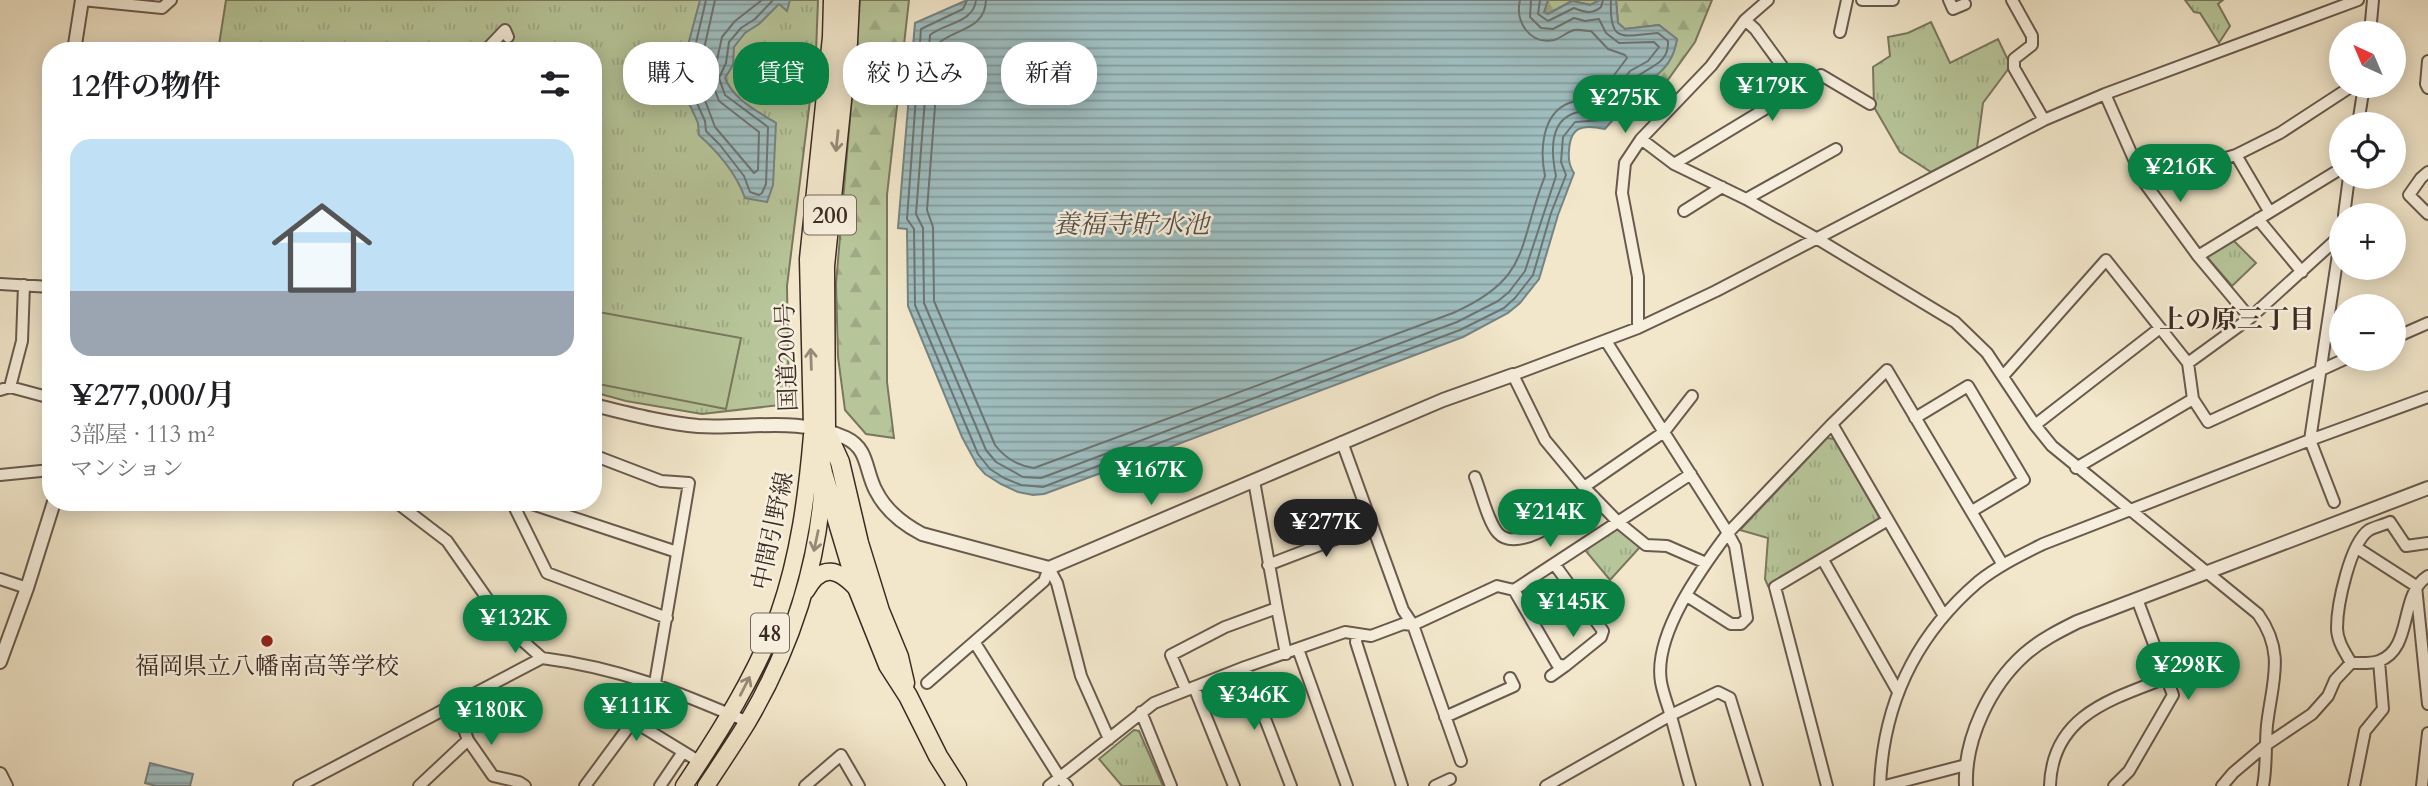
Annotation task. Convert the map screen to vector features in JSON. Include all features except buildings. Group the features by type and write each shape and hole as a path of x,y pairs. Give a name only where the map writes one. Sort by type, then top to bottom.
{"highway":[{"name":"国道200号","path":"833,0 832,37 809,259 823,474 858,590 888,665 957,786"},
{"name":"国道200号","path":"850,0 825,266 819,429 840,462 859,543 880,611 899,657 908,696"}],"main road":[{"name":"中間引野線","path":"684,786 730,715 779,613 799,538 819,429"},
{"name":"中間引野線","path":"706,786 748,722 787,642 817,540 823,474"},
{"path":"802,598 810,583 817,577 834,572 844,574 858,590"}],"street":[{"path":"76,42 82,0 162,8 171,0"},
{"path":"1638,328 1638,277 1622,194 1625,163 1641,139 1711,66 1745,20 1768,0"},
{"path":"1840,32 1847,0"},
{"path":"1862,0 1893,0"},
{"path":"1949,0 1953,9 1965,4"},
{"path":"2012,0 2032,36 2032,45 2014,59 2014,68 2044,120"},
{"path":"602,407 698,426 794,425 819,429 857,444 882,502 907,526 922,534 1049,568 1443,400 1638,328 1716,291 2044,120 2105,93 2358,0"},
{"path":"2371,21 2373,0"},
{"path":"1745,20 1798,88"},
{"path":"494,42 505,30 508,37"},
{"path":"2428,61 2428,88"},
{"path":"1674,164 1821,75 1870,104"},
{"path":"2105,93 2144,182 2198,256 2250,318"},
{"path":"2144,182 2236,155 2280,133 2334,98"},
{"path":"1641,139 1674,164 1746,199 1955,322 1987,353 2052,446 2258,614 2268,629 2275,649 2276,666 2263,786"},
{"path":"1746,199 1836,149"},
{"path":"2236,155 2269,211"},
{"path":"2428,172 2409,195 2428,214"},
{"path":"2198,256 2329,176"},
{"path":"1684,211 1722,187"},
{"path":"2258,219 2302,272"},
{"path":"2188,363 2250,318 2329,244"},
{"path":"2004,375 2106,260 2188,363 2193,399 2208,422 2329,366"},
{"path":"2334,280 2310,440 2334,502"},
{"path":"0,284 42,286"},
{"path":"24,285 22,341 5,388 42,396"},
{"path":"2406,333 2428,323"},
{"path":"2035,425 2160,328"},
{"path":"1606,341 1735,546 1746,618 1741,624 1731,624 1687,596"},
{"path":"1690,786 1661,681 1662,656 1670,630 1706,562 1728,533 1887,370 2003,565"},
{"path":"1513,375 1545,440 1584,487 1619,523 1646,545 1667,546 1706,562"},
{"path":"1915,418 1968,386 2024,480 1972,511"},
{"path":"1584,487 1664,432 1692,396"},
{"path":"1966,765 1882,786 1885,729 1897,691 1918,652 1944,616 1978,582 2043,544 2428,397"},
{"path":"2076,468 2193,399"},
{"path":"1832,424 1944,616"},
{"path":"1342,442 1403,610 1413,625 1461,761"},
{"path":"602,458 661,481 689,483 655,683"},
{"path":"0,475 42,471"},
{"path":"1049,786 1063,782 1109,739 1154,703 1345,632 1371,636 1404,624 1413,625 1497,586 1514,590 1691,474"},
{"path":"1475,477 1495,531 1513,540 1534,536 1594,497"},
{"path":"1254,481 1286,654"},
{"path":"1966,786 1966,765 1986,704 2024,654 2048,637 2077,622 2428,488"},
{"path":"0,662 51,511"},
{"path":"408,511 447,541 507,627 542,658 585,664 655,683 748,722"},
{"path":"516,511 547,573 667,618"},
{"path":"553,511 677,552"},
{"path":"1827,786 1775,587 1888,520"},
{"path":"2351,663 2341,646 2337,629 2346,575 2357,548 2368,531 2390,522 2406,546 2428,543"},
{"path":"1268,565 1372,525"},
{"path":"2357,548 2416,586"},
{"path":"1823,559 1897,691"},
{"path":"1551,676 1601,637 1603,631 1555,565"},
{"path":"927,683 1044,581 1049,568"},
{"path":"1049,568 1057,583 1081,676 1109,739"},
{"path":"2222,786 2266,745 2312,714 2328,696 2335,680 2351,663 2379,661 2391,653 2401,637 2408,604 2416,586 2428,576"},
{"path":"0,579 27,588"},
{"path":"2416,586 2428,704"},
{"path":"1514,590 1557,664 1565,666"},
{"path":"2114,786 2129,771 2173,695 2137,599"},
{"path":"1234,786 1190,689 1171,655 1225,627 1277,608"},
{"path":"1356,634 1356,642 1402,786"},
{"path":"975,643 1063,782"},
{"path":"1298,649 1347,786"},
{"path":"299,786 542,658"},
{"path":"2354,786 2365,731 2383,709 2379,661"},
{"path":"1245,667 1291,786"},
{"path":"2050,786 2050,771 2057,753 2080,718 2102,703 2166,678"},
{"path":"1445,717 1514,686"},
{"path":"1546,786 1671,715 1718,692 1730,698 1757,786"},
{"path":"455,705 468,740 494,776 520,785"},
{"path":"1141,712 1171,786"},
{"path":"584,786 633,722 700,762"},
{"path":"2422,786 2428,733"},
{"path":"419,786 468,740"},
{"path":"660,786 683,752"},
{"path":"805,786 841,755 859,786"},
{"path":"0,774 6,786"},
{"path":"1435,786 1450,779"}],"green space":[{"path":"226,0 818,0 816,42 733,42 733,105 809,105 787,286 789,404 702,414 602,394 602,42 219,42"},
{"path":"860,0 909,0 904,42 856,42"},
{"path":"1548,0 1600,0 1591,5 1572,1 1548,14 1544,12"},
{"path":"1616,0 1712,0 1695,42 1657,95 1628,124 1622,116 1625,105 1643,81 1657,75 1677,40 1659,25 1625,29 1618,23"},
{"path":"2185,0 2223,0 2218,4 2230,26 2219,43 2200,13 2194,12"},
{"path":"1931,22 1950,63 1998,39 2009,68 1983,103 1977,148 1931,172 1900,152 1874,107 1873,67 1890,56 1888,37 1908,33"},
{"path":"851,105 897,105 887,195 887,382 894,438 866,434 845,410 838,357 836,284"},
{"path":"2233,240 2256,263 2232,286 2207,257"},
{"path":"602,313 741,338 726,409 602,385"},
{"path":"1827,438 1834,439 1881,520 1768,586 1765,579 1768,538 1740,530"},
{"path":"1618,528 1640,547 1610,580 1585,550"},
{"path":"1134,730 1139,731 1163,786 1122,786 1099,759"}],"water":[{"path":"700,0 790,0 787,11 779,4 738,42 733,42 733,65 725,78 733,92 733,105 748,105 776,123 773,185 767,202 745,198 726,163 699,135 698,123 690,105 719,105 719,42 689,42"},
{"name":"養福寺貯水池","path":"967,0 1548,0 1544,12 1548,14 1572,1 1590,5 1600,0 1616,0 1618,23 1625,29 1659,25 1677,39 1668,63 1658,74 1639,85 1622,116 1618,114 1605,129 1584,127 1572,136 1569,157 1574,173 1539,279 1520,303 1508,313 1463,337 1044,494 1033,495 1001,484 977,465 962,437 908,306 907,229 898,228 908,105 987,105 987,42 913,42 915,23"},
{"path":"150,763 193,774 190,786 156,786 145,783"}],"place":[{"name":"福岡県立八幡南高等学校","path":"267,641"}],"district":[{"name":"上の原三丁目","path":"2237,319"}]}
